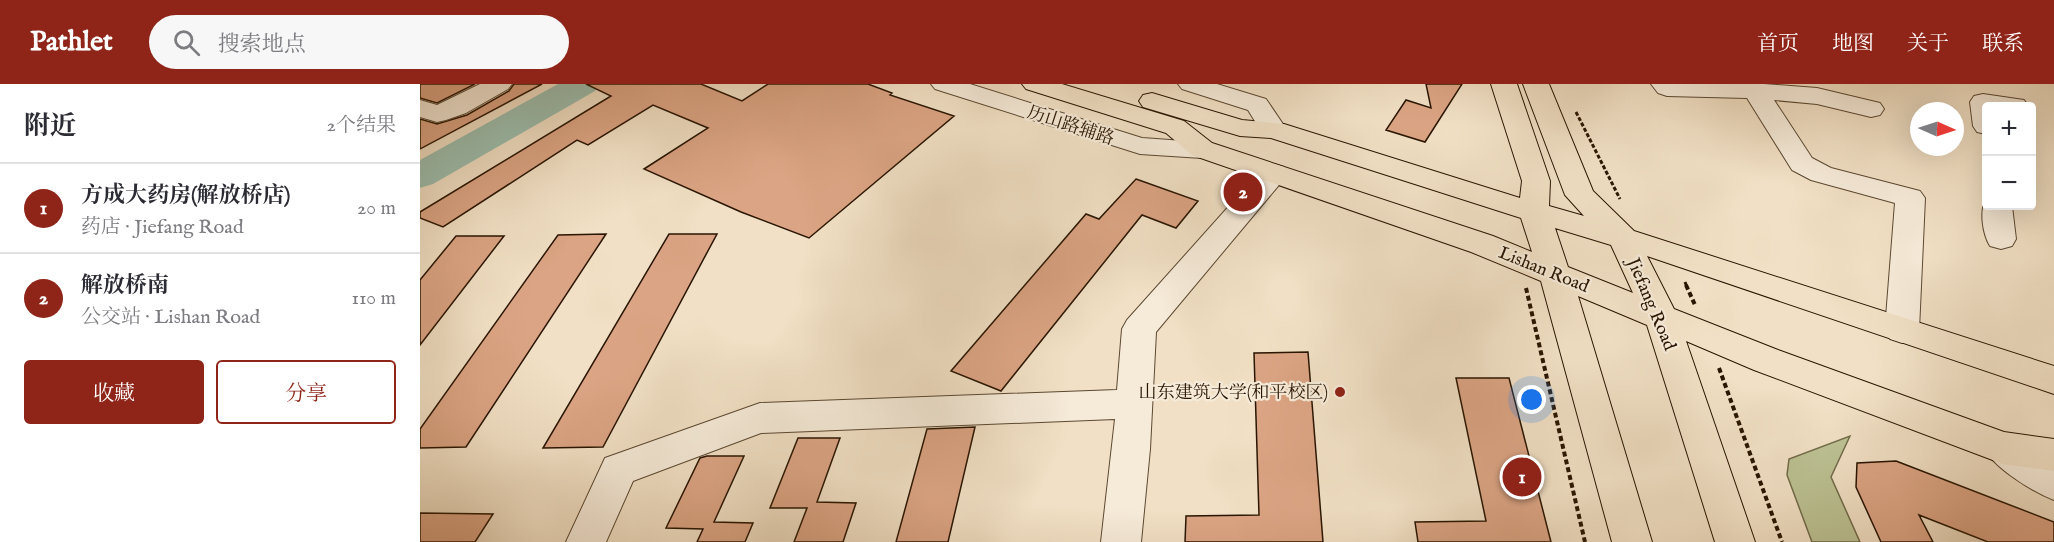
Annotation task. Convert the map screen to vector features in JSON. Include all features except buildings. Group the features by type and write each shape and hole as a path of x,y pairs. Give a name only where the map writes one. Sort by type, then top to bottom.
{"main road":[{"name":"Lishan Road","path":"1035,84 1175,127 1202,149 1482,244 1766,360 2003,448 2054,455"},
{"path":"1099,84 1240,128 1274,130 1623,238 2054,380"},
{"path":"1504,84 1536,182 1534,212 1555,274 1632,542"},
{"name":"Jiefang Road","path":"1536,84 1580,195 1623,238 1661,316 1735,542"}],"street":[{"path":"420,108 437,114 457,107 499,84"},
{"name":"历山路辅路","path":"944,84 1140,146 1202,149"},
{"path":"1191,84 1257,105 1274,130"},
{"path":"1664,84 1667,88 1817,96 1871,109"},
{"path":"2008,84 2015,102"},
{"path":"1755,91 1802,164 1821,174 1910,198 1902,330"},
{"path":"1121,542 1139,329 1274,173"},
{"path":"1997,210 2001,239"},
{"path":"585,542 619,470 760,418 1134,404"},
{"path":"2003,448 2054,483"}],"path":[{"path":"1519,260 1537,327 1585,542"}],"green space":[{"path":"1850,436 1831,477 1860,542 1812,542 1787,475 1789,459"}],"waterway":[{"path":"420,176 583,84"}],"place":[{"name":"解放桥南","path":"1243,192"},
{"name":"山东建筑大学(和平校区)","path":"1340,392"},
{"name":"方成大药房(解放桥店)","path":"1522,477"}]}
